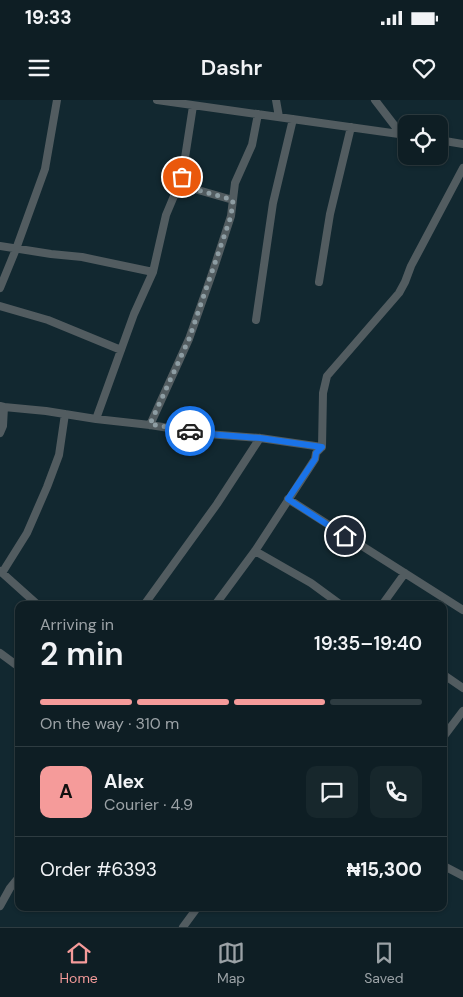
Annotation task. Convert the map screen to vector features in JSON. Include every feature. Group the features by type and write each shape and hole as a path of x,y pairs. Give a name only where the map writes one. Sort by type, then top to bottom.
{"street":[{"path":"0,288 45,169 57,100"},
{"path":"157,100 193,106 213,104 258,114 398,133"},
{"path":"276,100 279,117"},
{"path":"375,100 398,127"},
{"path":"96,419 134,314 153,272 166,215 182,177 193,106"},
{"path":"150,424 189,339 231,216 235,183 252,145 258,114"},
{"path":"256,320 273,203 293,119"},
{"path":"319,282 330,214 351,127"},
{"path":"448,142 463,144"},
{"path":"218,601 255,551 315,459 316,453 322,447 323,393 327,376 399,293 411,266 463,168"},
{"path":"180,181 198,190 233,200"},
{"path":"0,246 82,257 153,272"},
{"path":"0,306 48,320 121,350"},
{"path":"0,432 3,426 2,406 96,419 150,424 207,434 260,438 322,447"},
{"path":"34,601 1,572 27,533 47,487 58,455 65,414"},
{"path":"147,601 218,504 260,438"},
{"path":"288,499 463,610"},
{"path":"255,551 311,583 336,601"},
{"path":"385,601 405,573"},
{"path":"0,653 15,664"},
{"path":"447,676 463,688"},
{"path":"447,732 463,711"},
{"path":"447,868 463,876"},
{"path":"0,906 15,882"},
{"path":"183,927 194,911"}],"way so far":[{"path":"182,177 180,181 198,190 233,200 231,216 189,339 150,424 190,431"}],"route":[{"path":"190,431 322,447 316,453 315,459 288,499 345,536"}]}
